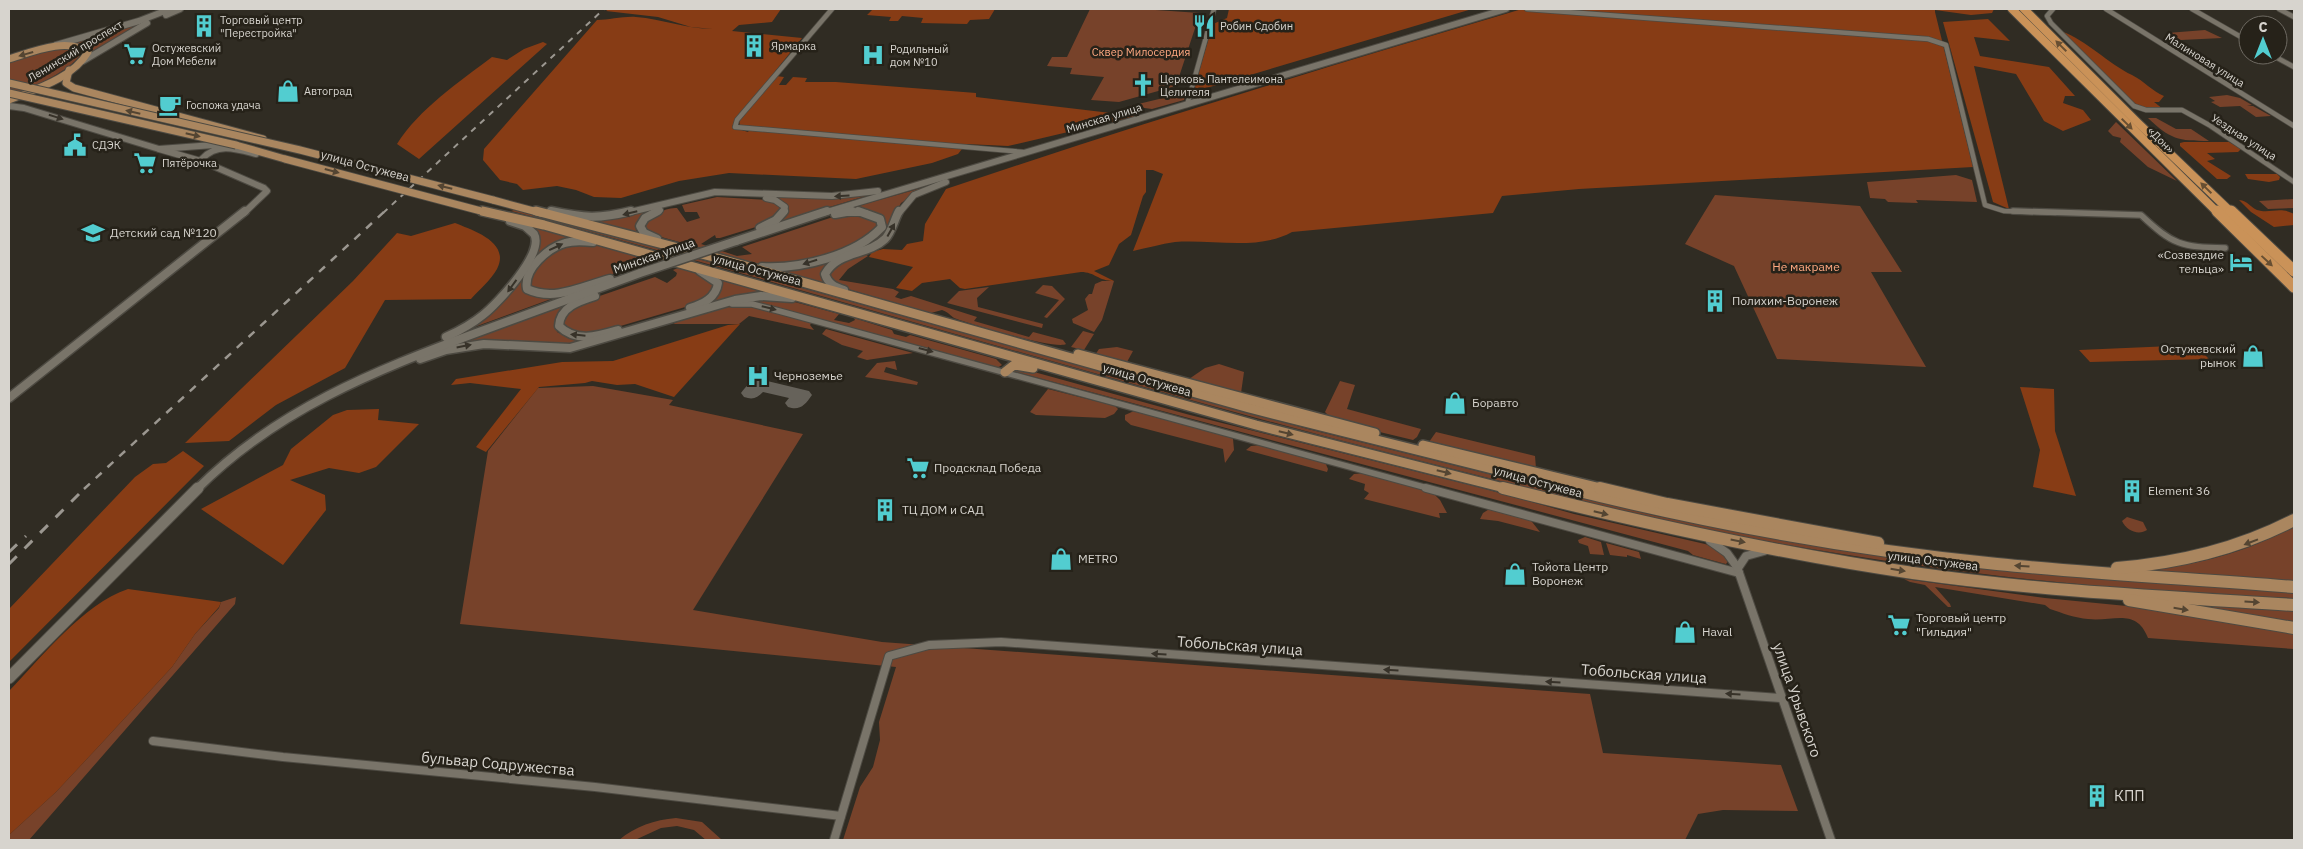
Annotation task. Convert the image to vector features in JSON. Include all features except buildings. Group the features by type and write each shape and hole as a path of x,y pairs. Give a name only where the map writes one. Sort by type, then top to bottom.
{"highway":[{"name":"«Дон»","path":"2012,9 2294,287"},
{"name":"«Дон»","path":"2024,9 2144,129 2294,271"}],"main road":[{"name":"Ленинский проспект","path":"9,59 139,21 170,9"},
{"path":"43,49 80,47 88,52 83,60"},
{"name":"Ленинский проспект","path":"9,100 69,70 83,60"},
{"name":"улица Остужева","path":"69,70 66,83 74,88 221,126 300,150 717,258 1249,408 1632,504 1800,538 1876,550 1997,564 2294,588"},
{"path":"9,83 300,150"},
{"path":"9,93 236,145"},
{"name":"улица Остужева","path":"236,145 481,211 553,227 1256,425 1615,516 1784,550 1915,573 2064,590 2294,605"},
{"path":"901,326 1000,358 1005,362 1005,372"},
{"path":"1005,372 1012,366 1023,366 1256,425"},
{"path":"2071,570 2143,566 2192,559 2263,537 2294,520"},
{"path":"2064,590 2294,628"}],"street":[{"name":"Ленинский проспект","path":"83,60 140,26 180,9"},
{"name":"Минская улица","path":"832,9 737,120 735,127 1028,152"},
{"path":"1187,105 1214,9"},
{"name":"Минская улица","path":"9,678 213,474 267,431 335,390 432,349 557,303 640,273 837,208 1506,9"},
{"path":"1527,9 1742,24 1939,41 1946,45 1985,205 2004,211 2141,215 2169,241 2184,247 2225,248"},
{"path":"1576,13 1584,9"},
{"path":"2030,9 2035,15 2032,17"},
{"name":"Уездная улица","path":"2053,9 2047,16 2051,23 2134,106 2146,110 2182,110 2209,125 2294,182"},
{"name":"Малиновая улица","path":"2106,9 2294,126"},
{"path":"2192,9 2238,35"},
{"path":"2280,9 2294,17"},
{"name":"улица Остужева","path":"9,106 19,106 159,149 219,144 236,145"},
{"path":"204,162 202,159 206,153 223,148 285,159"},
{"path":"9,398 235,221 266,194 264,188 204,162 159,149"},
{"path":"936,319 838,288 829,284 825,274 835,261 874,246 886,239 892,230 900,209 913,196 990,164 997,153 991,149"},
{"path":"493,200 580,217 602,218 706,193 725,191 815,196 853,195 975,168"},
{"path":"680,249 644,233 640,226 641,222 650,214 666,208 712,196 769,198 782,203 785,207 781,217 736,241"},
{"path":"335,390 403,354 468,327 492,309 508,291 533,254 536,237 528,228 481,211"},
{"path":"717,258 768,268 794,267 861,244 876,236 882,222 870,213 842,212 736,241"},
{"path":"640,273 599,281 567,292 548,294 532,292 526,284 535,265 544,254 569,242 590,241 652,255"},
{"path":"640,273 571,306 562,314 559,326 572,335 592,336 698,306 715,293 718,283 691,266"},
{"path":"335,390 457,348 494,343 570,348 735,300 771,295 793,298 901,326"},
{"path":"704,310 734,304 758,305 1739,571"},
{"path":"1690,532 1728,551 1739,571"},
{"path":"1739,571 1743,558 1749,554 1762,551 1784,550"},
{"name":"улица Урывского","path":"1739,571 1748,604 1832,840"},
{"name":"Тобольская улица","path":"834,840 889,656 902,650 956,643 1001,642 1781,698"},
{"name":"бульвар Содружества","path":"153,741 283,757 595,787 841,816"}],"green space":[{"name":"Сквер Милосердия","path":"1090,9 1141,9 1200,13 1176,86 1119,102 1091,100 1104,77 1070,74 1072,68 1047,66 1052,57 1067,57"},
{"path":"136,25 93,53 85,46 62,46"},
{"path":"2205,30 2222,38 2181,40 2167,33"},
{"path":"74,49 81,54 58,74 9,97 9,61 52,50"},
{"name":"Сквер Милосердия","path":"1186,93 1184,100 1152,109 1130,106"},
{"path":"2227,95 2240,98 2252,105 2247,106 2253,106 2271,116 2256,117 2240,106 2220,107 2211,102 2215,101 2209,97"},
{"path":"2148,118 2156,118 2176,129 2191,129 2209,141 2182,139 2169,135"},
{"path":"2116,122 2177,181 2148,167 2120,142 2121,138 2113,136 2108,131"},
{"path":"1956,175 1972,180 1977,202 1916,200 1918,203 1888,202 1885,199 1870,198 1867,182"},
{"path":"925,187 901,203 882,239 825,265 821,277 829,287 771,271 797,267 831,257 865,243 885,229 885,219 867,210 844,210"},
{"path":"731,193 749,194 715,194"},
{"path":"708,194 715,194 695,197 668,205 645,216 638,223 636,231 642,235 582,219"},
{"path":"749,194 869,195 777,223 788,209 787,204 772,198"},
{"name":"Не макраме","path":"1715,195 1860,206 1902,272 1871,272 1926,367 1777,359 1734,266 1685,244"},
{"path":"717,197 768,200 782,207 780,214 759,226 720,238 716,238 715,235 701,244 737,256 752,254 742,247 839,215 867,214 879,224 875,232 848,247 799,263 766,266 654,235 647,231 644,225 658,213 672,208 677,208 687,222 700,218 697,212 685,212 682,205"},
{"path":"2293,199 2294,208 2268,209 2259,201"},
{"path":"514,210 673,252 1308,429 1657,516 1831,549 1951,566 2294,593 2294,598 2159,591 1956,571 1822,551 1665,520 1531,489 1286,426 622,240 511,211"},
{"path":"531,226 582,239 563,242 524,280 523,287 559,296 469,329 484,319 501,302 534,256 540,239 535,229"},
{"path":"588,243 650,260 628,264 628,268 578,286 564,289 551,291 539,289 531,285 532,275 542,259 551,251 572,244"},
{"path":"862,252 868,256 848,269 839,280 893,289 899,292 895,297 901,299 911,296 977,317 974,321 1029,337 1033,332 1063,340 1066,344 1059,345 1014,336 957,319 942,310 931,313 844,288 830,280 830,268"},
{"path":"678,268 705,276 714,284 711,294 692,305 600,332 580,334 562,326 566,313 588,300 655,277 667,283 676,276 677,273 673,270"},
{"path":"716,276 777,293 579,344 454,345 565,305 555,319 557,332 567,337 588,339 692,310 719,294 722,284"},
{"path":"1102,281 1114,281 1102,320 1094,332 1073,323 1072,319 1088,310 1085,299 1089,294 1092,294 1095,284"},
{"path":"1043,285 1052,286 1065,299 1047,318 1044,317 1059,300 1035,293"},
{"path":"989,287 977,298 978,307 1043,324 1042,328 947,303 959,291"},
{"path":"753,298 791,301 839,314 834,320 849,323 855,320 854,318 892,330 894,334 906,337 910,335 996,359 1002,365 997,368 751,301"},
{"path":"731,305 746,305 812,322 810,325 814,330 749,316 739,324 673,324 683,319"},
{"path":"826,329 913,353 867,360 857,357 863,351 842,345 822,334"},
{"path":"1083,331 1094,334 1084,350 1071,347"},
{"path":"1117,347 1133,351 1127,362 1123,364 1095,355 1099,349"},
{"path":"895,361 897,370 886,367 884,372 918,382 917,385 865,377 877,363"},
{"path":"1219,364 1244,372 1241,393 1189,379 1205,368"},
{"path":"1016,367 1190,415 1482,488 1574,514 1705,544 1718,548 1729,560 1726,564 1722,563 1693,555 1688,551 1016,372 1014,371"},
{"path":"1340,381 1355,385 1347,409 1421,429 1417,437 1413,440 1334,421 1325,412"},
{"path":"593,386 673,400 669,405 803,434 693,610 882,642 1590,694 1603,753 1781,765 1798,811 1723,810 1698,814 1685,840 843,840 860,787 873,767 880,740 879,722 896,667 460,624 488,451 538,388"},
{"path":"1048,389 1115,406 1118,409 1114,414 1105,418 1036,415 1030,412"},
{"path":"1134,411 1228,436 1233,439 1234,450 1225,463 1223,449 1131,425 1125,420 1125,415"},
{"path":"1436,432 1535,456 1536,468 1429,442"},
{"path":"1261,445 1325,462 1328,469 1327,472 1246,450 1251,446"},
{"path":"1366,473 1433,493 1440,500 1447,513 1439,513 1440,518 1364,499 1369,493 1364,490 1365,484 1349,479 1354,474"},
{"path":"1491,508 1529,518 1540,532 1498,521 1480,519 1483,513"},
{"path":"2127,517 2143,522 2147,530 2136,532 2129,529 2122,521"},
{"path":"2294,526 2294,582 2151,570 2225,555 2260,543"},
{"path":"1585,537 1601,542 1604,555 1590,554 1588,546 1579,543 1578,540"},
{"path":"1606,543 1639,552 1641,559 1627,555 1627,557 1610,555"},
{"path":"1904,579 2045,598 2147,608 2294,633 2294,649 2148,638 2143,628 2137,622 2130,619 2083,618 2050,609 2045,605 1935,587 1950,604 1951,607 1948,607 1925,585"},
{"path":"236,597 235,604 29,840 9,840 9,835 56,792 172,667 195,634 219,608 221,602"},
{"path":"2173,603 2294,609 2294,624"},
{"path":"676,818 702,822 722,840 706,840 694,830 677,826 661,828 635,840 619,840 646,824"}],"shaded area":[{"path":"609,9 781,9 772,22 739,25 732,31 802,38 732,127 748,132 750,129 740,126 739,120 776,76 784,77 779,85 786,85 793,77 807,78 805,82 836,82 976,93 976,97 1136,116 1008,146 966,144 958,154 932,163 856,179 729,173 679,181 621,198 594,197 576,190 557,186 523,190 517,184 500,180 483,160 484,149 597,20 636,17 691,27 658,17 606,11"},
{"path":"873,9 995,9 989,19 970,20 967,24 921,23 923,18 902,16 898,21 889,21 891,17 867,15"},
{"path":"1229,9 1472,9 1193,92 1213,24 1227,18"},
{"path":"1522,9 1994,9 1992,13 1971,15 1935,10 1973,167 1579,189 1502,196 1493,213 1292,232 1279,238 1250,243 1175,242 1133,251 1163,174 1153,170 1146,170 1146,192 1143,196 1131,235 1119,244 1109,265 1094,271 1114,281 1104,280 1090,273 1081,272 965,289 960,288 950,279 922,283 912,291 896,288 913,267 869,257 872,252 883,249 902,250 907,244 923,241 925,224 946,189 1233,96"},
{"path":"1988,19 2010,41 1974,37 1980,56 2049,67 2075,96 2065,96 2063,103 2083,110 2091,120 2063,131 2044,121 2016,74 1974,66 2009,209 1993,202 1943,22"},
{"path":"2061,31 2080,40 2164,96 2159,102 2154,102 2163,109 2145,109 2134,104"},
{"path":"543,42 547,44 419,159 397,144 416,119 428,108 453,86 492,57 507,60 524,49"},
{"path":"2229,142 2241,149 2238,152 2207,153 2215,159 2207,161 2231,176 2227,179 2217,179 2180,146 2180,143"},
{"path":"2245,174 2277,174 2280,177 2279,180 2269,182 2248,179"},
{"path":"2239,200 2257,210 2280,210 2294,214 2294,225 2274,227 2251,212"},
{"path":"455,223 488,238 499,251 500,260 497,269 471,299 385,300 345,368 276,405 229,441 185,443 353,281 397,233 411,236"},
{"path":"740,324 674,397 635,384 617,385 592,381 539,387 486,452 476,447 521,389 470,383 451,385 456,379 562,362 613,361 728,325"},
{"path":"2195,345 2209,359 2090,362 2079,350"},
{"path":"2020,387 2054,389 2055,431 2076,496 2033,487 2040,450"},
{"path":"379,409 378,420 419,424 376,467 359,473 329,468 290,480 325,495 326,510 283,565 201,509 283,465 291,449 333,415 347,410"},
{"path":"183,451 204,466 9,662 9,609 135,477 153,464 166,463"},
{"path":"128,589 221,602 172,667 56,792 9,835 9,691 79,619 111,596"}],"taxiway":[{"path":"751,393 759,385 802,395 795,403"}],"railway":[{"path":"383,213 604,9"},
{"path":"84,489 385,211"},
{"path":"9,564 84,489"},
{"path":"9,552 26,536"}],"place":[{"name":"Торговый центр \"Перестройка\"","path":"204,26"},
{"name":"Робин Сдобин","path":"1204,26"},
{"name":"Ярмарка","path":"754,46"},
{"name":"Остужевский Дом Мебели","path":"135,54"},
{"name":"Родильный дом №10","path":"873,55"},
{"name":"Церковь Пантелеимона Целителя","path":"1143,85"},
{"name":"Автоград","path":"288,91"},
{"name":"Госпожа удача","path":"170,105"},
{"name":"СДЭК","path":"75,145"},
{"name":"Пятёрочка","path":"145,163"},
{"name":"Детский сад №120","path":"93,233"},
{"name":"«Созвездие тельца»","path":"2241,262"},
{"name":"Полихим-Воронеж","path":"1715,301"},
{"name":"Остужевский рынок","path":"2253,356"},
{"name":"Черноземье","path":"758,376"},
{"name":"Боравто","path":"1455,403"},
{"name":"Продсклад Победа","path":"918,468"},
{"name":"Element 36","path":"2132,491"},
{"name":"ТЦ ДОМ и САД","path":"885,510"},
{"name":"METRO","path":"1061,559"},
{"name":"Тойота Центр Воронеж","path":"1515,574"},
{"name":"Торговый центр \"Гильдия\"","path":"1899,625"},
{"name":"Haval","path":"1685,632"},
{"name":"КПП","path":"2097,796"}]}
